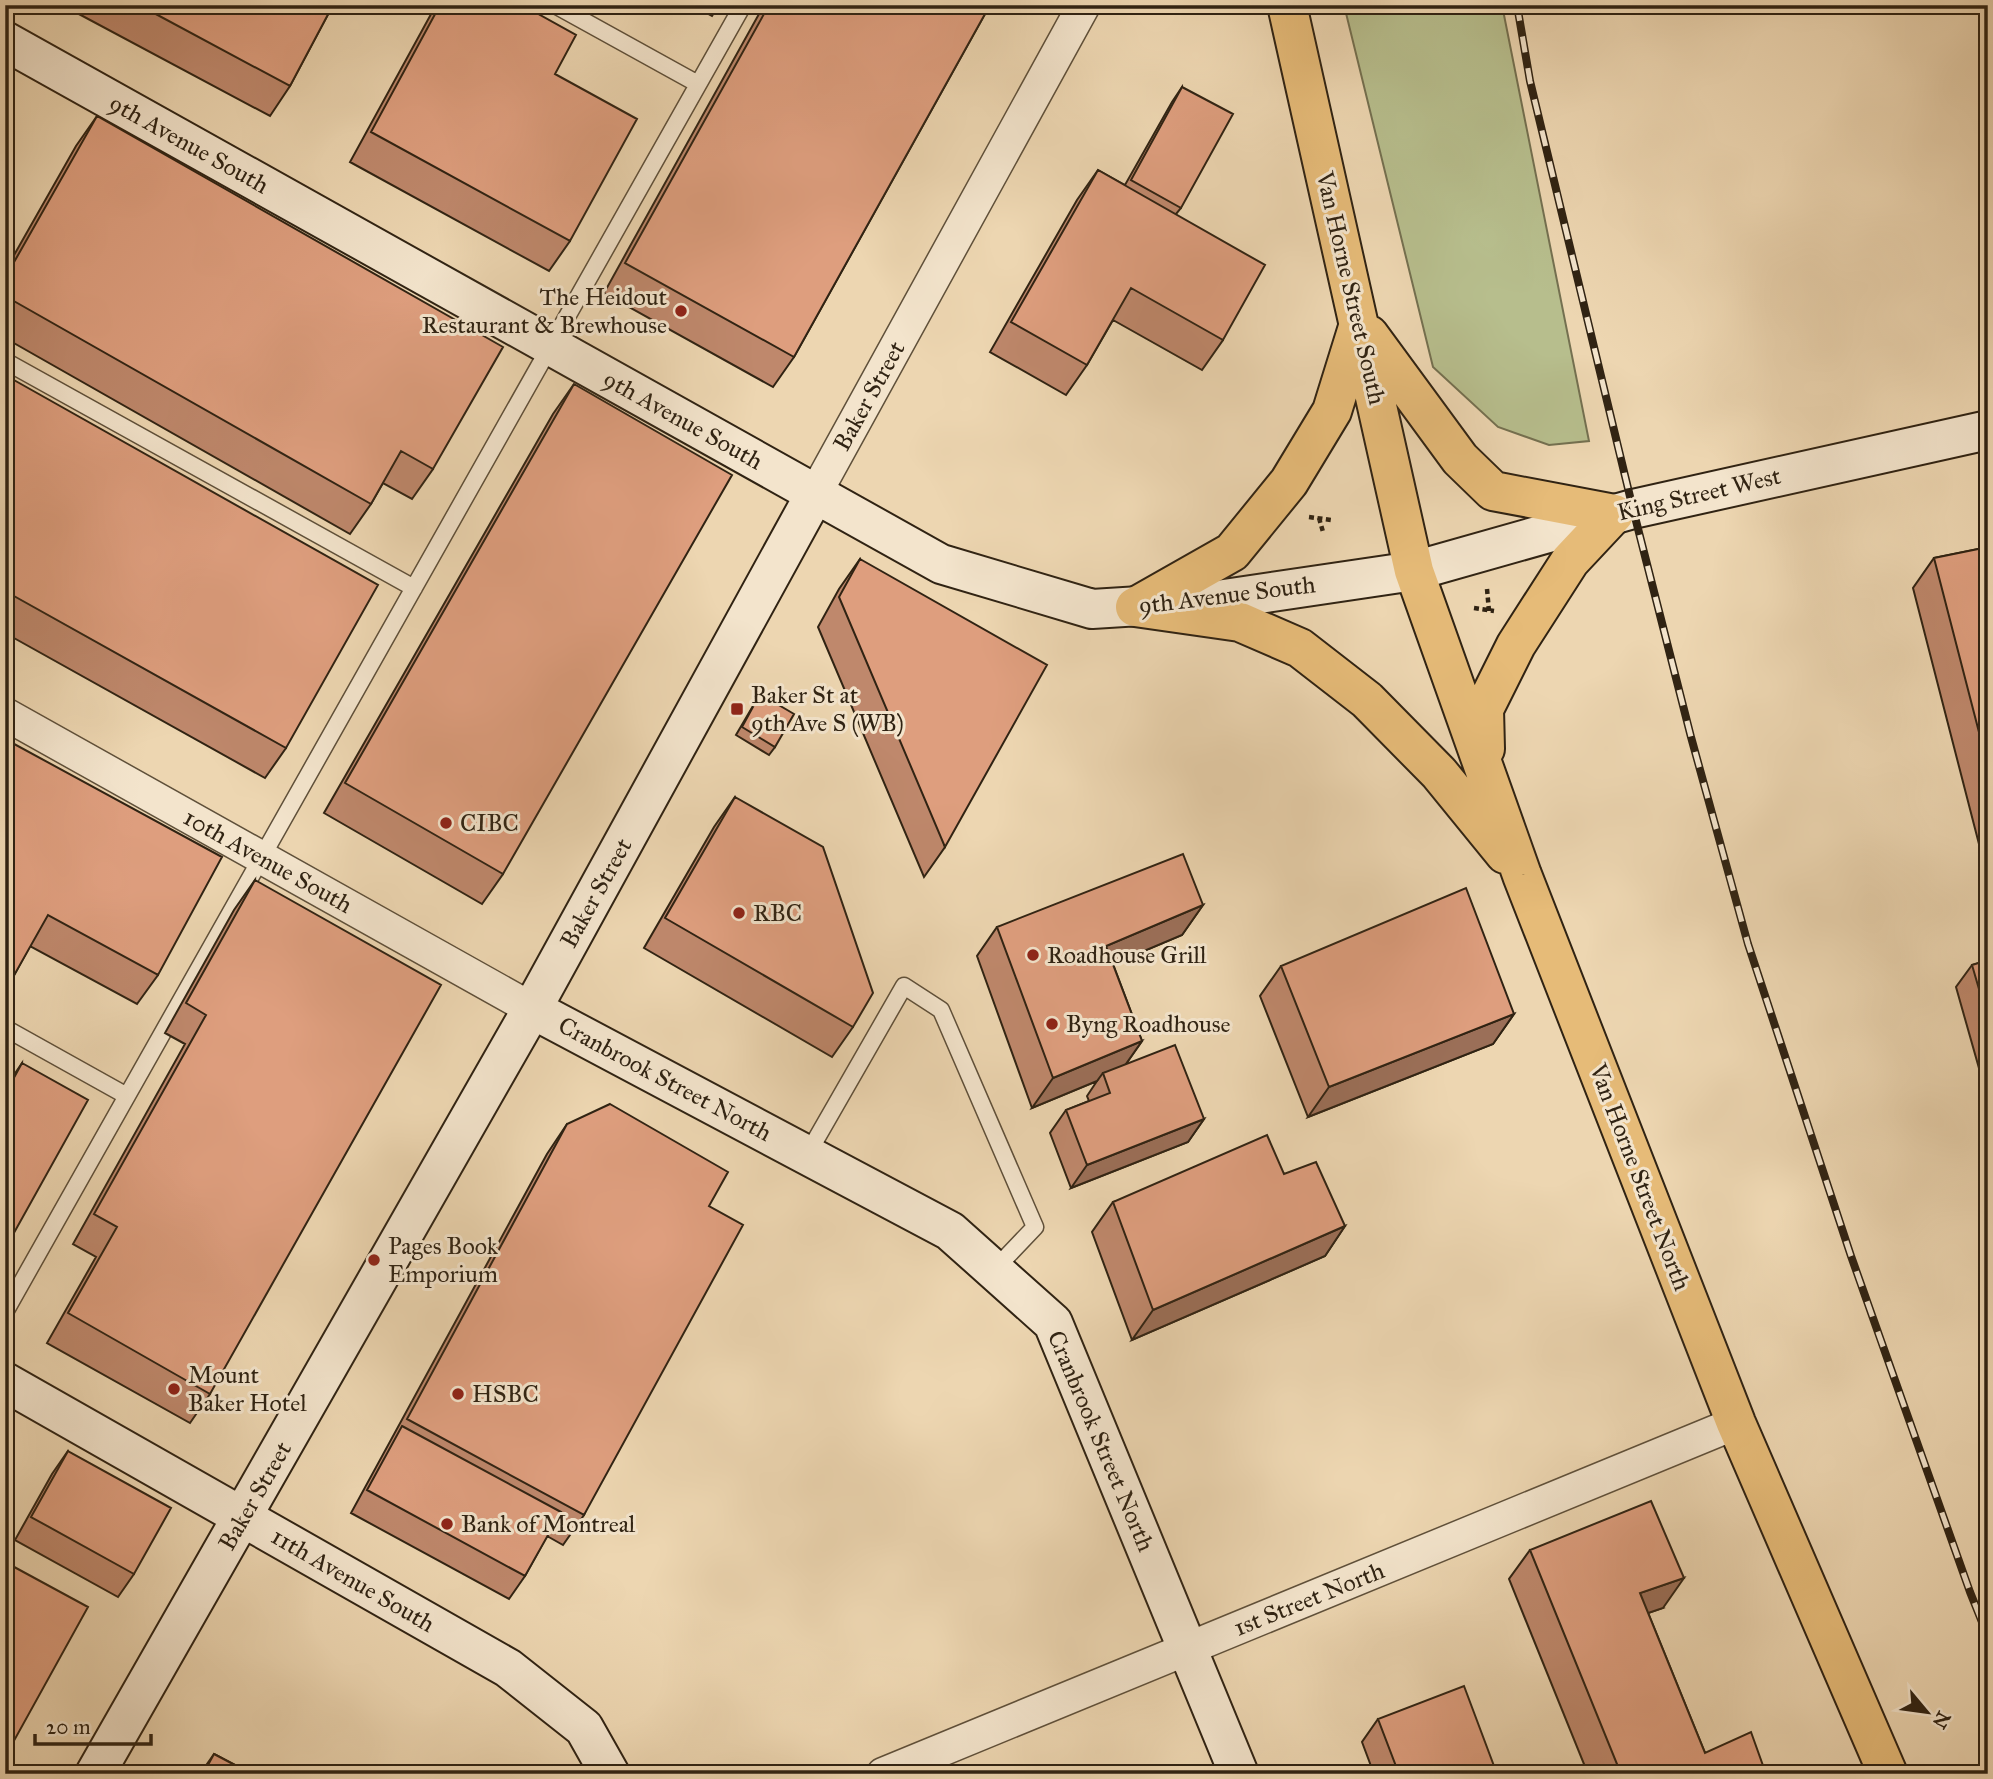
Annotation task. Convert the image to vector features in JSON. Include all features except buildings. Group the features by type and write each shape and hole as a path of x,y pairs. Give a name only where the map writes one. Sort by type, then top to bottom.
{"highway":[{"name":"Van Horne Street South","path":"1287,5 1414,571"},
{"path":"1359,322 1460,459 1493,491 1614,514"},
{"path":"1135,607 1231,552 1289,482 1332,411 1359,322"},
{"path":"1486,772 1484,709 1516,645 1570,561 1614,514"},
{"name":"Van Horne Street North","path":"1414,571 1522,875 1736,1423 1888,1774"},
{"path":"1135,607 1240,622 1300,648 1367,700 1439,773 1522,875"}],"street":[{"name":"Baker Street","path":"95,1774 532,1009 1084,5"},
{"name":"9th Avenue South","path":"5,41 941,564 1092,609 1204,602 1414,571"},
{"name":"King Street West","path":"1414,571 1614,514 1988,430"},
{"name":"10th Avenue South","path":"5,714 532,1009"},
{"name":"Cranbrook Street North","path":"532,1009 950,1231 1053,1323 1239,1774"},
{"name":"11th Avenue South","path":"5,1382 508,1668 584,1728 610,1774"},
{"name":"1st Street North","path":"883,1774 1736,1423"}],"lane":[{"path":"555,5 698,84"},
{"path":"5,1312 743,5"},
{"path":"5,360 414,587"},
{"path":"807,1155 904,986 941,1010 1035,1227 994,1270"},
{"path":"5,1028 127,1096"}],"path":[{"path":"1308,517 1331,520"},
{"path":"1319,518 1324,532"},
{"path":"1487,589 1489,611"}],"green space":[{"path":"1344,5 1502,5 1589,441 1549,445 1498,427 1433,367"}],"railway":[{"path":"1517,5 1530,81 1633,509 1691,737 1748,944 1851,1256 1988,1637"}],"place":[{"name":"The Heidout Restaurant & Brewhouse","path":"681,311"},
{"name":"Baker St at 9th Ave S (WB)","path":"737,709"},
{"name":"CIBC","path":"446,823"},
{"name":"RBC","path":"739,913"},
{"name":"Roadhouse Grill","path":"1033,955"},
{"name":"Byng Roadhouse","path":"1052,1024"},
{"name":"Pages Book Emporium","path":"374,1260"},
{"name":"Mount Baker Hotel","path":"174,1389"},
{"name":"HSBC","path":"458,1394"},
{"name":"Bank of Montreal","path":"447,1524"}]}
